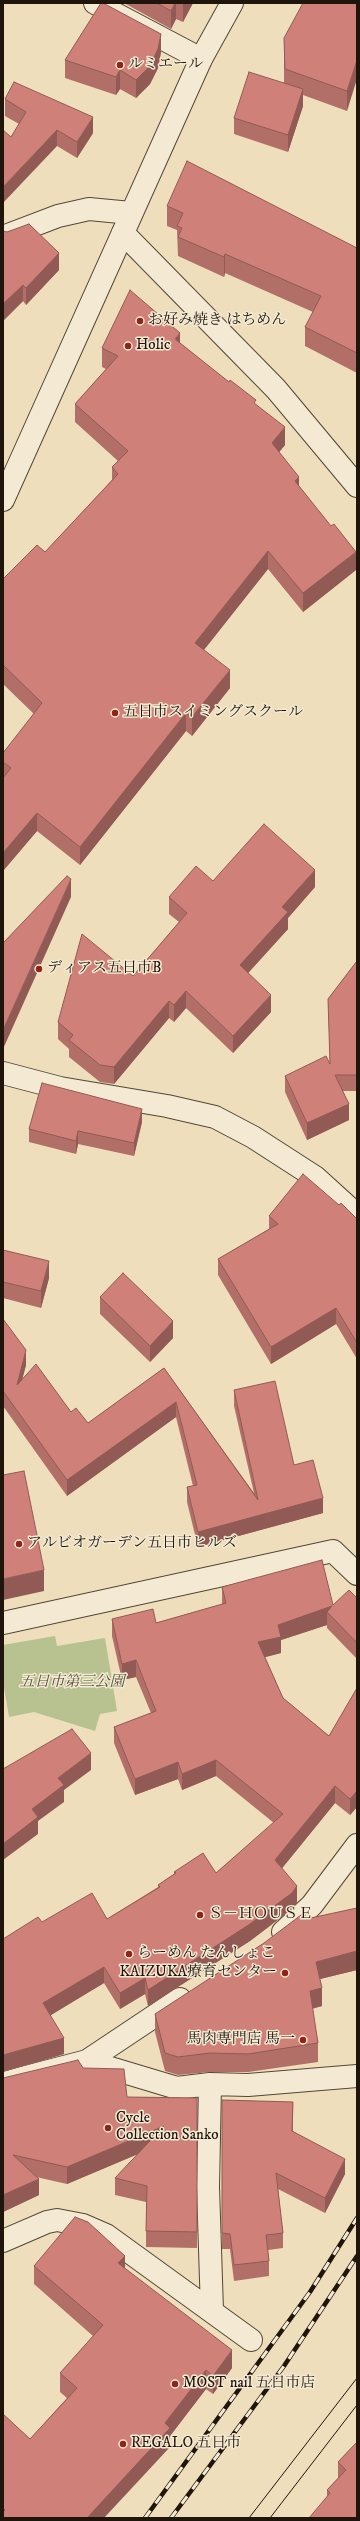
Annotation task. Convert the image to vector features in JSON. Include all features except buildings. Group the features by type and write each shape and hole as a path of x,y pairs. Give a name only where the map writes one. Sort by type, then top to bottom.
{"street":[{"path":"95,3 201,59"},
{"path":"3,500 201,59 232,3"},
{"path":"3,237 58,216 89,209 131,213"},
{"path":"123,232 276,389 357,486"},
{"path":"3,1073 60,1088 167,1106 214,1117 253,1137 315,1177 357,1215"},
{"path":"3,1622 333,1551 357,1574"},
{"path":"268,1942 301,1918 357,1845"},
{"path":"3,2083 87,2061 199,1987"},
{"path":"87,2061 177,2088 210,2084 248,2084 357,2076"},
{"path":"210,2084 208,2187 212,2311"},
{"path":"3,2241 47,2222 70,2221 83,2224 106,2235 251,2340"}],"green space":[{"name":"五日市第三公園","path":"55,1636 57,1646 105,1638 117,1711 100,1714 95,1731 34,1712 9,1717 3,1681 3,1645"}],"tram line":[{"path":"249,2518 357,2378"},
{"path":"270,2518 357,2405"}],"railway":[{"path":"145,2518 310,2292 357,2218"},
{"path":"171,2518 284,2366 357,2256"}],"place":[{"name":"ルミエール","path":"120,65"},
{"name":"お好み焼き はちめん","path":"140,321"},
{"name":"Holic","path":"128,346"},
{"name":"五日市スイミングスクール","path":"115,713"},
{"name":"ディアス五日市B","path":"39,969"},
{"name":"アルビオガーデン五日市ヒルズ","path":"19,1544"},
{"name":"Ｓ－ＨＯＵＳＥ","path":"200,1915"},
{"name":"らーめん たんしょこ","path":"129,1954"},
{"name":"KAIZUKA療育センター","path":"285,1973"},
{"name":"馬肉専門店 馬一","path":"303,2040"},
{"name":"Cycle Collection Sanko","path":"108,2128"},
{"name":"MOST nail 五日市店","path":"175,2384"},
{"name":"REGALO 五日市","path":"123,2444"}]}
